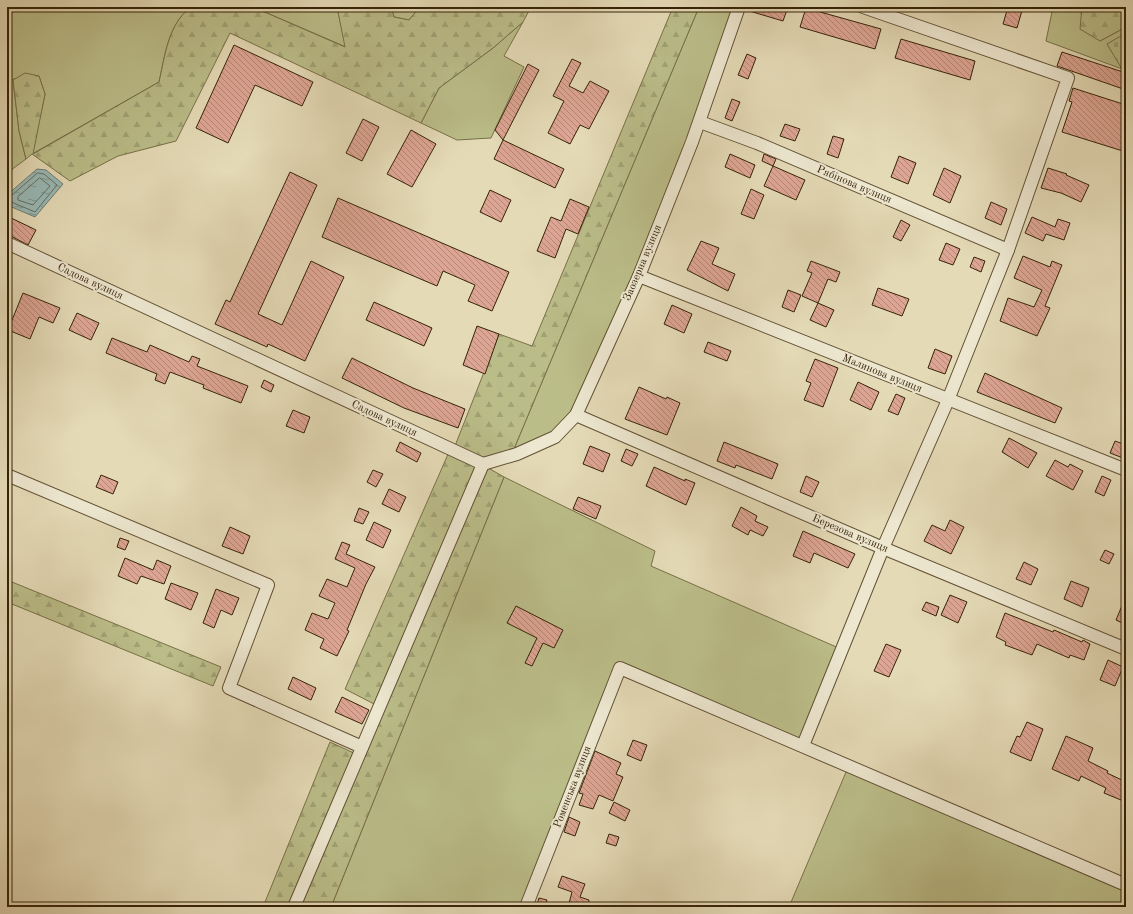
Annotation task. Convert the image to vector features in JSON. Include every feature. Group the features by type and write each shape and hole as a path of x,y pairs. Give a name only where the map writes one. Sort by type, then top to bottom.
{"street":[{"name":"Заозерна вулиця","path":"483,464 517,454 555,437 576,415 639,276 700,122 739,7"},
{"path":"804,743 883,548 948,400 1008,250 1068,78 863,7"},
{"name":"Рябінова вулиця","path":"700,122 757,143 1008,250"},
{"name":"Садова вулиця","path":"7,244 483,464"},
{"name":"Малинова вулиця","path":"639,276 1126,470"},
{"name":"Березова вулиця","path":"576,415 883,548 1126,649"},
{"path":"294,907 483,464"},
{"path":"7,475 268,585 230,688 362,747"},
{"name":"Роменська вулиця","path":"526,907 620,668 1126,885"}],"green space":[{"path":"7,7 191,7 183,14 172,31 159,82 32,154 45,94 39,76 13,79 19,131 26,159 7,173"},
{"path":"191,7 253,7 345,47 337,7 391,7 394,17 409,20 420,7 531,7 523,22 493,48 439,88 421,123 230,33 176,141 118,156 70,181 32,154 26,159 19,131 13,80 25,73 39,76 45,94 33,154 159,82 172,31 183,14"},
{"path":"253,7 337,7 346,47"},
{"path":"391,7 420,7 409,20 394,17"},
{"path":"673,7 699,7 511,456 483,465 504,477 331,907 263,907 330,742 358,755 378,706 345,689 449,452 453,451 499,334 532,346"},
{"path":"699,7 739,7 700,122 576,415 555,437 511,456"},
{"path":"1053,7 1082,7 1081,14 1100,41 1126,27 1126,66 1122,69 1046,41"},
{"path":"1082,7 1126,7 1126,27 1100,41 1080,29"},
{"path":"523,22 504,56 524,67 491,138 457,140 421,123 439,88 493,48"},
{"path":"1126,33 1126,66 1122,69 1107,44"},
{"path":"504,477 655,551 651,566 841,649 804,743 620,668 520,907 331,907"},
{"path":"7,580 221,667 213,686 7,602"},
{"path":"849,765 1126,888 1126,907 789,907"}],"water":[{"path":"37,169 46,170 63,184 35,217 7,205 7,195"}],"building":[{"path":"746,7 788,7 783,21 746,10"},
{"path":"1008,7 1023,7 1017,28 1003,24"},
{"path":"806,8 881,29 875,49 800,27"},
{"path":"901,39 975,61 970,80 895,58"},
{"path":"234,45 313,82 302,106 255,85 228,143 196,128"},
{"path":"1062,52 1126,73 1126,90 1057,66"},
{"path":"747,54 756,58 748,79 738,75"},
{"path":"572,59 581,63 569,86 583,93 590,81 609,91 589,129 580,125 570,144 548,133 564,101 553,96"},
{"path":"528,64 539,70 503,140 495,130"},
{"path":"1073,88 1126,105 1126,152 1062,132 1072,102 1069,101"},
{"path":"732,99 740,102 732,121 725,118"},
{"path":"363,119 379,127 362,161 346,153"},
{"path":"785,124 800,129 795,141 780,136"},
{"path":"411,130 436,144 412,187 387,174"},
{"path":"833,136 844,139 838,158 827,154"},
{"path":"503,140 564,169 555,188 494,159"},
{"path":"730,154 755,165 750,178 725,167"},
{"path":"764,154 776,159 773,166 762,161"},
{"path":"899,156 916,163 908,184 891,177"},
{"path":"773,166 805,180 796,200 764,186"},
{"path":"944,168 961,176 950,203 933,195"},
{"path":"1048,168 1067,174 1066,175 1089,185 1081,202 1061,193 1041,188"},
{"path":"290,172 317,185 258,314 282,325 311,261 344,277 305,361 268,344 267,347 215,324 226,300 230,302"},
{"path":"751,189 764,195 754,219 741,214"},
{"path":"490,190 511,200 501,222 480,212"},
{"path":"338,198 509,272 492,311 468,301 475,285 443,271 437,286 322,237"},
{"path":"570,199 589,207 578,234 566,229 555,258 537,251 551,217 561,221"},
{"path":"991,202 1007,209 1001,225 985,218"},
{"path":"7,216 36,230 28,245 7,234"},
{"path":"1032,217 1055,227 1058,219 1070,223 1064,240 1046,234 1043,241 1025,233"},
{"path":"901,220 910,225 901,241 893,237"},
{"path":"701,241 719,248 712,264 735,274 728,291 687,270"},
{"path":"946,243 960,249 953,265 939,260"},
{"path":"1023,256 1050,267 1052,261 1062,265 1045,306 1050,308 1037,336 1000,321 1008,298 1034,307 1042,290 1014,278"},
{"path":"974,257 985,261 981,272 970,267"},
{"path":"811,261 840,272 836,282 828,279 818,303 802,296 812,273 807,271"},
{"path":"878,288 909,299 902,316 872,305"},
{"path":"788,290 801,295 794,312 782,307"},
{"path":"23,293 60,308 53,323 39,317 30,339 8,330"},
{"path":"374,302 432,328 424,346 366,320"},
{"path":"818,303 834,310 826,327 810,320"},
{"path":"672,305 692,314 684,333 664,324"},
{"path":"77,313 99,323 91,340 69,330"},
{"path":"477,326 499,334 485,374 463,365"},
{"path":"112,338 147,352 150,345 189,362 192,356 200,359 197,366 248,386 241,403 203,388 204,385 170,372 165,384 155,380 157,374 106,353"},
{"path":"708,342 731,351 727,361 704,352"},
{"path":"935,349 952,356 945,374 928,368"},
{"path":"352,358 413,388 465,409 458,428 404,408 342,378"},
{"path":"815,359 838,368 823,407 804,400 811,383 806,381"},
{"path":"985,373 1062,408 1055,423 977,392"},
{"path":"264,380 274,385 271,392 261,387"},
{"path":"858,382 879,392 871,410 850,400"},
{"path":"639,387 666,399 667,397 680,403 667,435 625,419"},
{"path":"896,394 905,398 898,415 888,411"},
{"path":"293,410 310,417 304,433 286,426"},
{"path":"1009,438 1037,453 1028,468 1002,452"},
{"path":"1115,441 1126,445 1123,458 1110,453"},
{"path":"400,442 421,453 417,462 396,451"},
{"path":"724,442 778,464 772,479 736,465 735,468 717,461"},
{"path":"590,446 610,454 603,472 583,464"},
{"path":"626,449 638,454 632,466 621,461"},
{"path":"1055,460 1068,467 1070,464 1083,471 1073,490 1046,476"},
{"path":"654,467 685,481 685,479 695,483 686,505 646,486"},
{"path":"373,470 383,474 376,487 367,482"},
{"path":"101,475 118,482 113,494 96,487"},
{"path":"806,476 819,482 812,497 800,492"},
{"path":"1102,476 1111,480 1104,496 1095,492"},
{"path":"389,489 406,497 399,512 382,504"},
{"path":"578,497 601,506 596,519 573,509"},
{"path":"741,507 757,516 755,521 768,527 763,536 750,530 748,535 732,526"},
{"path":"359,508 369,512 363,524 354,521"},
{"path":"950,520 964,527 951,554 924,541 932,525 945,531"},
{"path":"374,522 391,530 383,548 366,540"},
{"path":"230,527 250,536 243,554 222,546"},
{"path":"803,531 855,554 848,568 814,553 810,563 793,556"},
{"path":"120,538 129,541 125,550 117,547"},
{"path":"342,542 350,545 346,554 375,567 366,584 347,630 349,631 337,656 320,648 324,639 305,630 312,613 328,619 335,603 319,596 327,579 347,587 355,568 335,559"},
{"path":"1105,550 1114,554 1109,564 1100,560"},
{"path":"125,558 153,570 157,560 171,566 164,584 141,576 137,584 118,576"},
{"path":"1024,562 1038,569 1031,585 1016,579"},
{"path":"1071,581 1089,588 1082,607 1064,599"},
{"path":"171,583 198,593 191,610 165,599"},
{"path":"216,589 239,598 232,615 221,610 214,628 203,623"},
{"path":"950,595 967,602 958,623 941,615"},
{"path":"1126,596 1126,625 1116,620"},
{"path":"926,602 939,607 936,616 922,610"},
{"path":"516,606 563,630 554,648 543,643 532,666 525,663 537,638 507,623"},
{"path":"1005,613 1053,632 1054,630 1090,644 1084,660 1070,655 1069,658 1037,644 1032,655 1005,645 1006,642 996,637"},
{"path":"886,644 901,650 889,677 874,671"},
{"path":"1108,660 1123,667 1115,686 1100,680"},
{"path":"293,677 316,688 311,700 288,689"},
{"path":"342,697 369,710 362,724 335,712"},
{"path":"1027,722 1043,729 1031,761 1010,752 1017,736 1020,737"},
{"path":"1066,736 1093,748 1088,761 1108,771 1107,773 1126,782 1126,796 1123,795 1121,800 1104,793 1106,788 1081,776 1079,781 1052,769"},
{"path":"633,740 647,745 641,761 627,755"},
{"path":"595,751 621,763 616,774 623,777 613,801 599,795 593,809 579,805 583,794 579,793"},
{"path":"614,802 630,810 625,821 609,813"},
{"path":"569,817 580,822 575,836 564,832"},
{"path":"609,834 619,837 616,846 606,843"},
{"path":"562,876 585,884 580,897 589,900 588,907 568,907 572,892 558,887"},
{"path":"539,898 547,900 545,907 536,907"}]}
